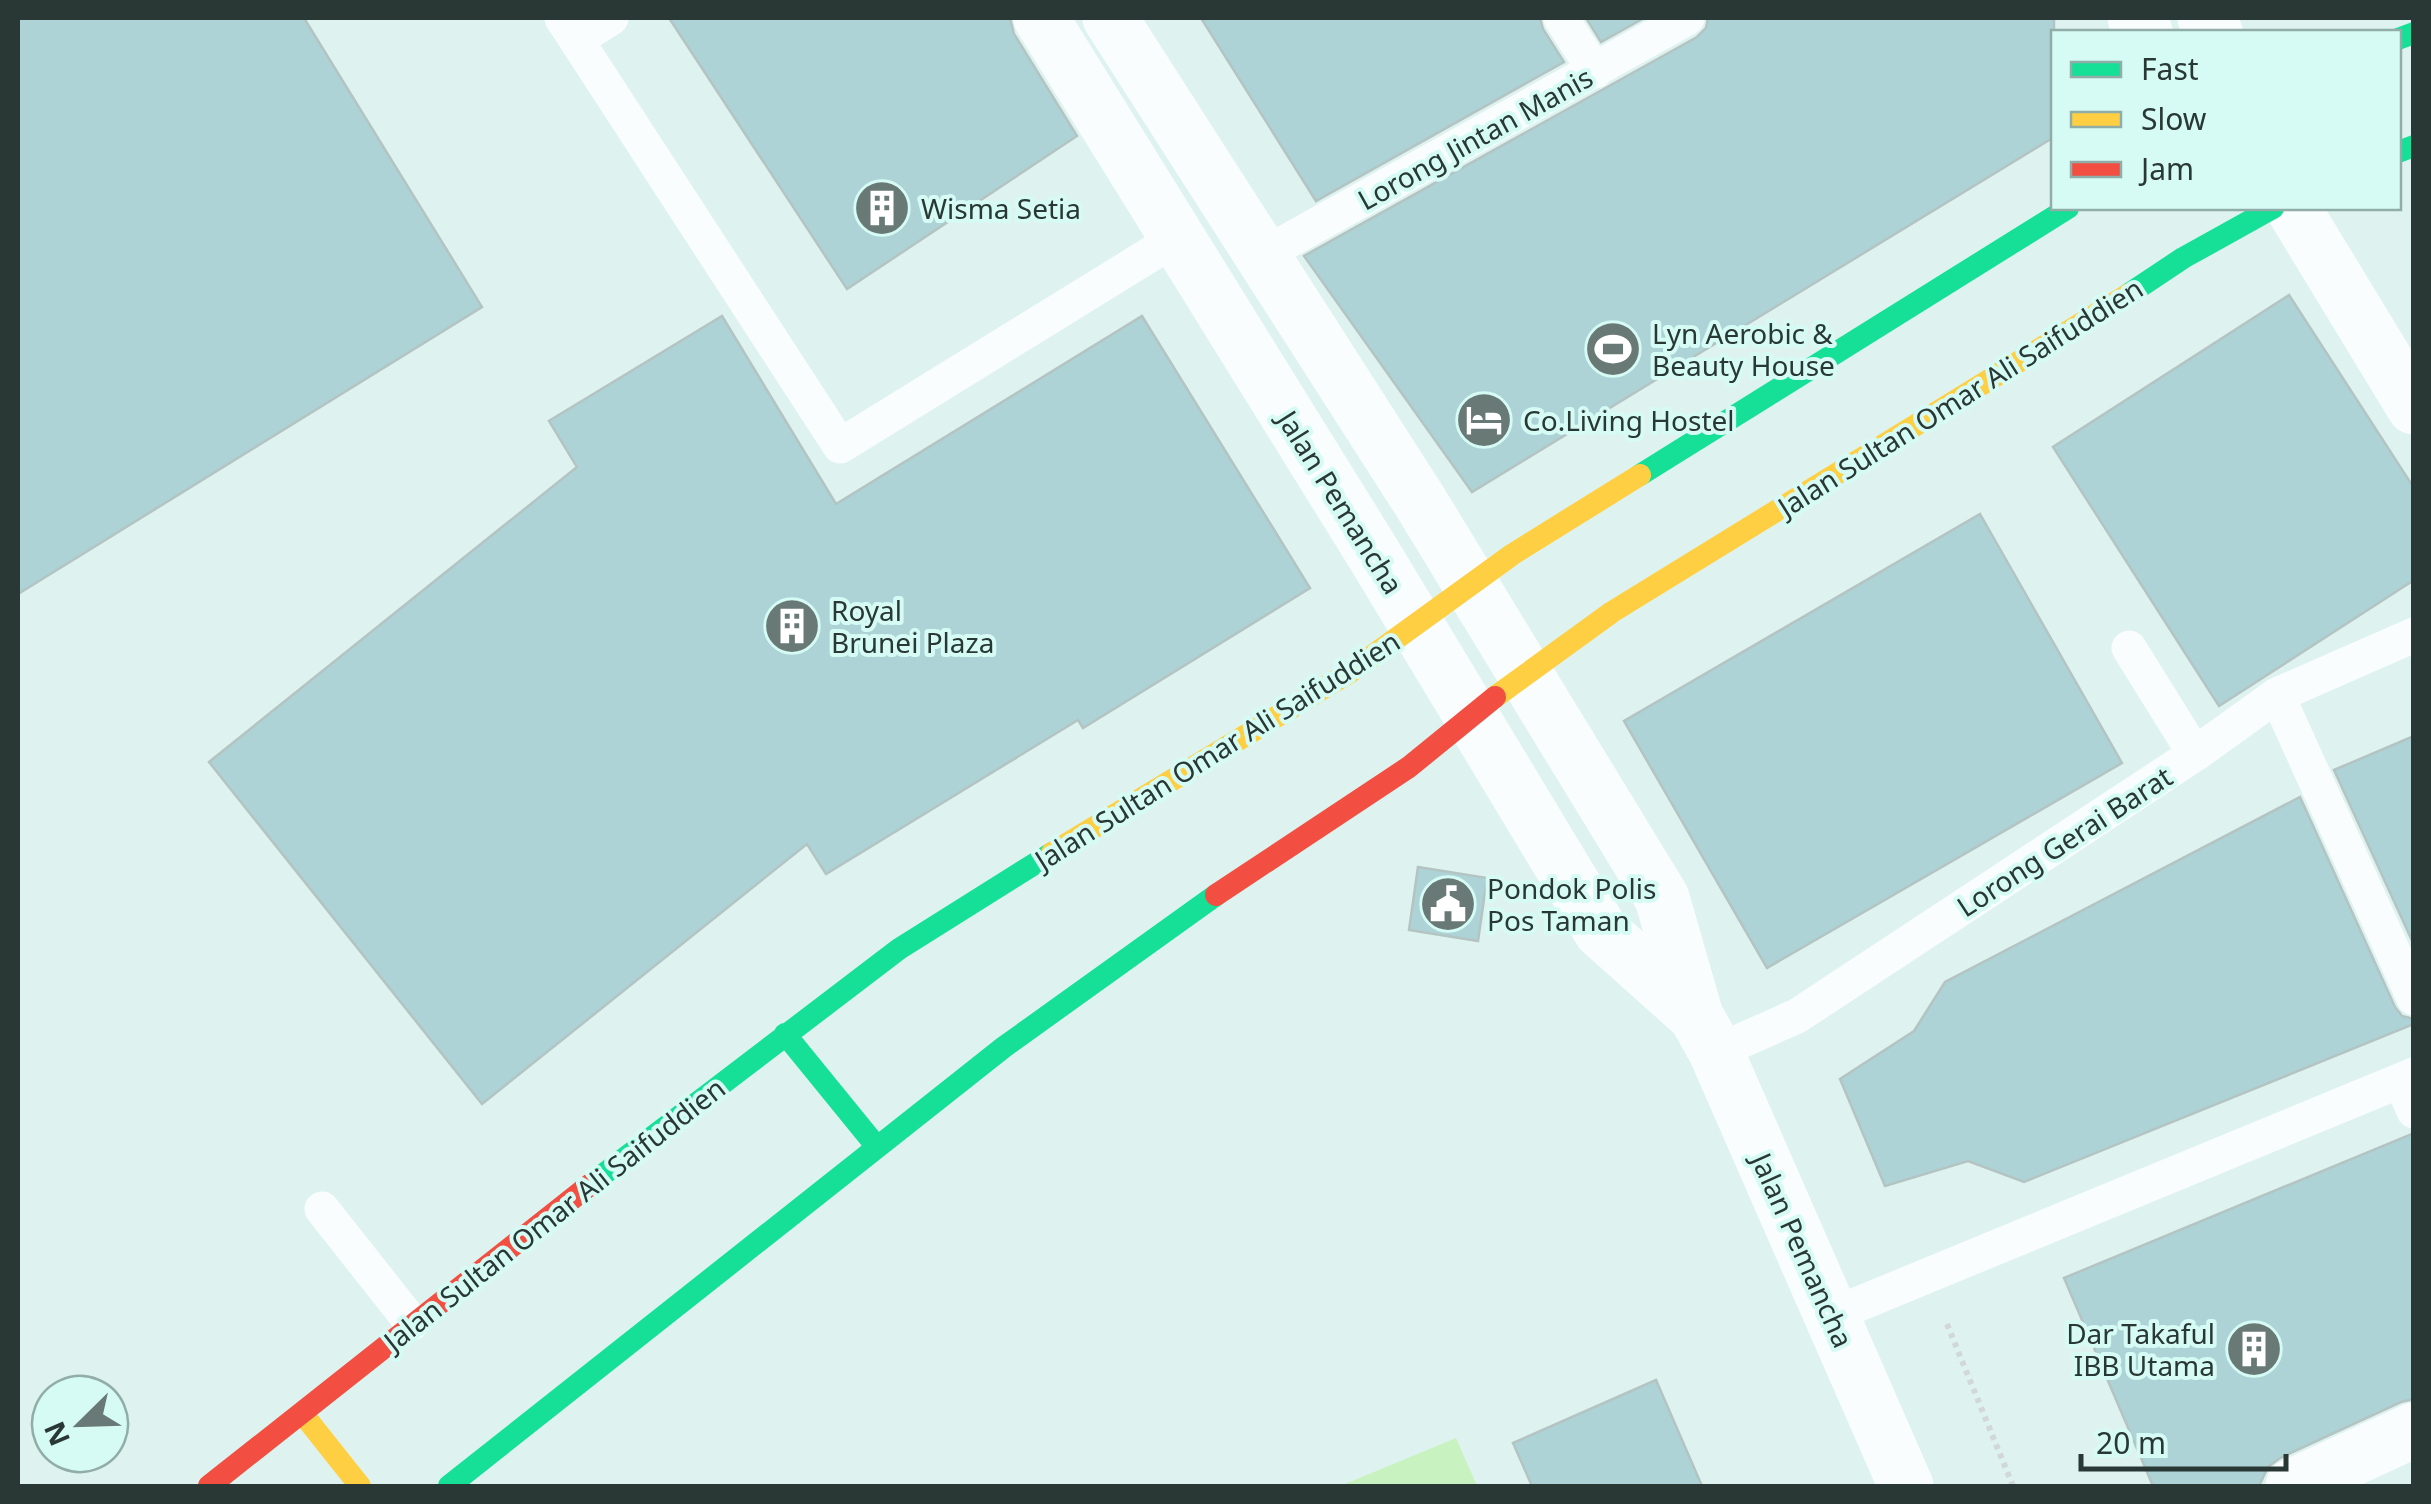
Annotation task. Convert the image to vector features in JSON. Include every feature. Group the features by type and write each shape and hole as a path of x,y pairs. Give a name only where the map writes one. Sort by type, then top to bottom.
{"main road":[{"name":"Jalan Sultan Omar Ali Saifuddien","path":"210,1486 412,1323 785,1034 914,940 1171,778 1350,672 1513,554 2065,210"},
{"name":"Jalan Sultan Omar Ali Saifuddien","path":"449,1486 1004,1047 1165,929 1409,768 1526,672 1692,562 2087,322 2183,258 2269,210"},
{"path":"785,1034 877,1147"},
{"path":"302,1413 360,1486"}],"street":[{"name":"Jalan Pemancha","path":"1041,18 1601,931 1706,1034"},
{"name":"Jalan Pemancha","path":"1110,18 1419,500 1662,898 1706,1034 1906,1486"},
{"path":"2294,210 2414,407"},
{"path":"2293,1486 2414,1430"}],"lane":[{"path":"611,18 569,29 840,446 1177,238"},
{"path":"1560,18 1595,72"},
{"name":"Lorong Jintan Manis","path":"1261,256 1687,18"},
{"name":"Lorong Gerai Barat","path":"1706,1034 1797,1016 2195,754 2277,694 2414,635"},
{"path":"2130,648 2195,754"},
{"path":"2277,694 2414,998"},
{"path":"1832,1316 2409,1089"},
{"path":"322,1209 412,1323"}],"path":[{"path":"1927,1276 2013,1486"}],"green space":[{"path":"1456,1438 1477,1486 1340,1486"}],"building":[{"path":"18,18 304,18 482,307 18,594"},
{"name":"Wisma Setia","path":"669,18 1010,18 1014,34 1077,136 847,289"},
{"path":"1201,18 1540,18 1564,62 1316,201"},
{"path":"1586,18 1644,18 1601,42"},
{"path":"1708,18 2054,18 2051,139 1472,492 1304,256 1697,37 1706,28"},
{"path":"2289,295 2414,488 2414,580 2219,706 2053,447"},
{"path":"722,316 836,504 1142,316 1310,588 1083,728 1078,720 826,874 807,844 482,1104 209,762 577,467 549,421"},
{"path":"1980,514 2122,763 1767,968 1624,721"},
{"path":"2414,736 2414,945 2334,770"},
{"path":"2300,797 2395,1007 2402,1016 2414,1019 2414,1024 2024,1182 1968,1161 1885,1186 1840,1079 1914,1031 1945,982"},
{"name":"Pondok Polis Pos Taman","path":"1418,867 1487,878 1478,941 1409,930"},
{"name":"Dar Takaful IBB Utama","path":"2414,1133 2414,1399 2280,1458 2268,1467 2259,1486 2153,1486 2064,1278"},
{"path":"1656,1380 1702,1486 1532,1486 1513,1443"}],"traffic: fast":[{"path":"2401,38 2414,33"},
{"path":"2401,151 2414,146"},
{"path":"1640,475 2065,210"},
{"path":"2129,294 2183,258 2269,210"},
{"path":"596,1180 899,949 1052,853"},
{"path":"449,1486 1004,1047 1216,895"},
{"path":"785,1034 877,1147"}],"traffic: slow":[{"path":"1495,697 1612,612 2129,294"},
{"path":"1052,853 1350,672 1513,554 1640,475"},
{"path":"302,1413 360,1486"}],"traffic: jam":[{"path":"1216,895 1409,767 1495,697"},
{"path":"209,1486 596,1180"}],"place":[{"name":"Wisma Setia","path":"882,208"},
{"name":"Lyn Aerobic & Beauty House","path":"1613,349"},
{"name":"Co.Living Hostel","path":"1484,420"},
{"name":"Royal Brunei Plaza","path":"792,626"},
{"name":"Pondok Polis Pos Taman","path":"1448,904"},
{"name":"Dar Takaful IBB Utama","path":"2254,1349"}]}
